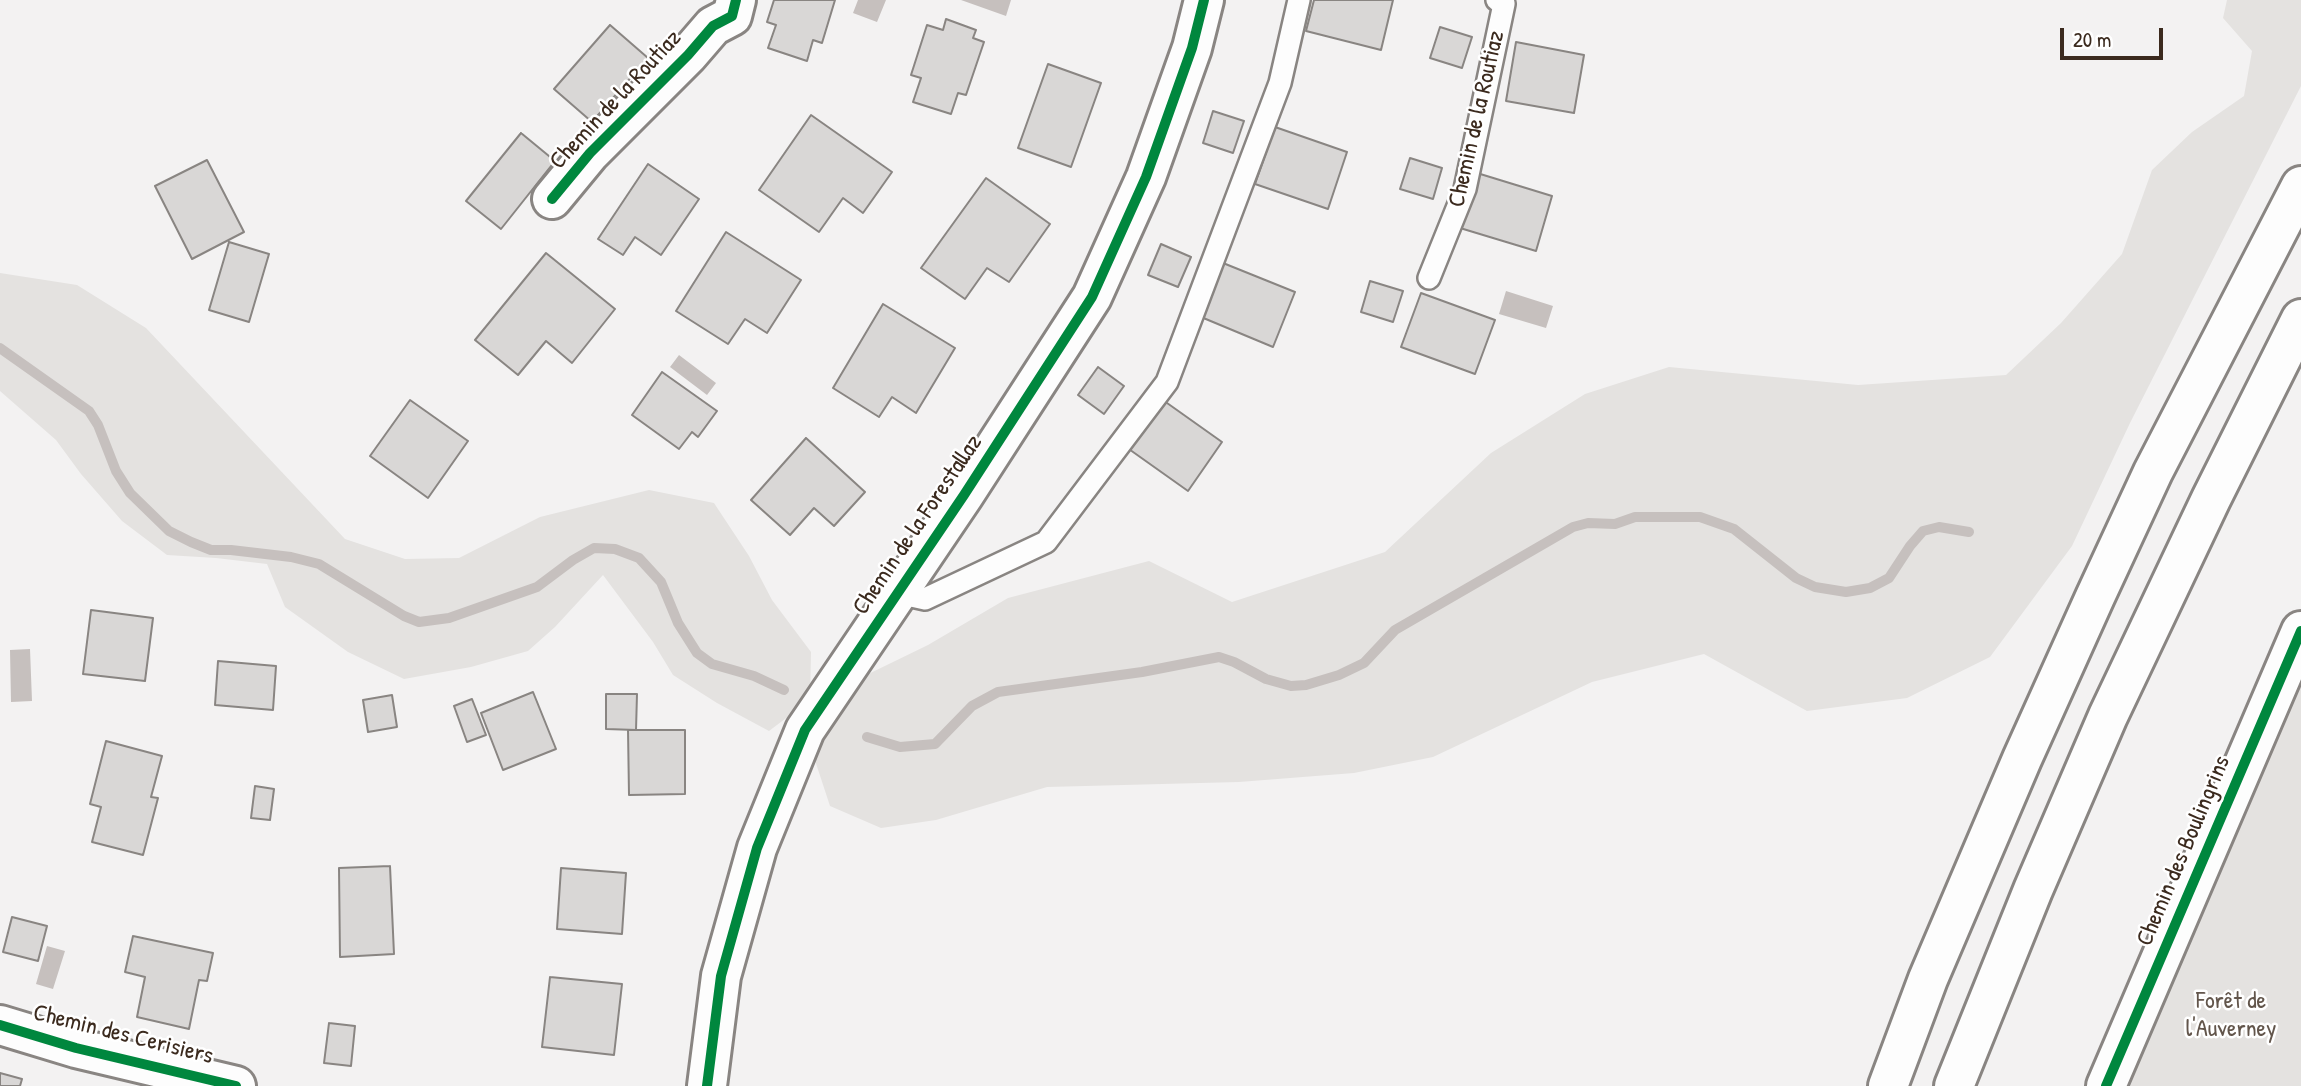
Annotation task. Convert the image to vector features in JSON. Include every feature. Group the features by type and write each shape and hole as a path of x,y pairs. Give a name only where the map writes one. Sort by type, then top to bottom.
{"main road":[{"name":"Chemin de la Routiaz","path":"552,200 590,153 688,55 713,26 732,16 736,0"},
{"name":"Chemin de la Forestallaz","path":"707,1086 720,976 757,848 805,730 964,495 1092,297 1146,177 1192,47 1204,0"},
{"path":"1888,1086 1928,979 2100,584 2153,472 2301,186"},
{"path":"1954,1086 2038,877 2108,716 2301,319"},
{"name":"Chemin des Boulingrins","path":"2106,1086 2301,631"},
{"path":"1871,1086 1928,979"},
{"name":"Chemin des Cerisiers","path":"0,1025 76,1048 223,1084"}],"lane":[{"path":"898,593 925,599 1046,542 1167,382 1280,83 1299,0"},
{"name":"Chemin de la Routiaz","path":"1429,278 1465,189 1504,4 1497,0"}],"green space":[{"path":"2227,0 2301,0 2301,86 2130,423 2072,546 1990,657 1907,698 1807,711 1704,654 1592,682 1433,757 1354,773 1239,782 1047,787 936,820 881,828 830,806 805,730 854,681 928,645 1008,598 1149,561 1232,602 1385,552 1491,453 1585,394 1669,367 1858,385 2006,375 2061,323 2122,254 2152,170 2192,132 2244,96 2252,51 2223,18"},
{"path":"0,273 77,285 146,328 345,539 405,559 459,558 540,517 649,490 714,503 749,556 772,600 811,652 810,700 769,731 717,703 673,675 653,642 603,575 555,627 528,651 471,667 404,679 348,652 285,607 267,564 167,555 122,521 56,440 0,391"},
{"name":"Forêt de l'Auverney","path":"2301,676 2301,1086 2125,1086"}],"shaded area":[{"path":"858,0 886,0 877,22 853,13"},
{"path":"961,0 1011,0 1006,16"},
{"path":"1506,291 1553,306 1546,328 1499,314"},
{"path":"679,355 716,383 707,395 670,367"},
{"path":"30,649 32,701 11,702 10,650"},
{"path":"47,946 65,951 53,989 36,984"}],"building":[{"path":"774,0 835,0 822,43 813,40 807,61 768,48 776,25 767,22"},
{"path":"1314,0 1393,0 1381,50 1306,31"},
{"path":"946,19 976,30 973,38 984,42 966,95 958,93 951,114 913,102 921,78 911,75 927,25 943,30"},
{"path":"610,25 648,58 592,122 554,89"},
{"path":"1440,27 1472,37 1462,68 1430,58"},
{"path":"1516,42 1584,55 1574,113 1506,101"},
{"path":"1048,64 1101,83 1071,167 1018,148"},
{"path":"1213,111 1244,121 1233,153 1203,143"},
{"path":"811,115 892,172 863,213 843,198 819,232 759,190"},
{"path":"1275,127 1347,152 1328,209 1255,184"},
{"path":"521,133 555,161 501,229 466,201"},
{"path":"1410,158 1442,168 1433,199 1400,189"},
{"path":"207,160 244,232 192,259 155,186"},
{"path":"648,164 699,199 661,255 635,237 623,255 598,239"},
{"path":"1477,173 1552,196 1536,251 1460,228"},
{"path":"986,178 1050,224 1009,282 987,268 965,299 921,268"},
{"path":"726,232 801,280 767,333 745,319 728,344 676,311"},
{"path":"229,242 269,254 249,322 209,310"},
{"path":"1161,244 1191,257 1178,287 1148,275"},
{"path":"546,253 615,309 572,363 546,341 518,375 475,340"},
{"path":"1223,263 1295,292 1273,347 1201,317"},
{"path":"1370,281 1403,291 1393,322 1361,312"},
{"path":"1421,293 1495,320 1475,374 1401,347"},
{"path":"883,304 955,348 916,413 892,397 879,417 833,388"},
{"path":"1098,367 1124,386 1104,414 1078,395"},
{"path":"662,372 717,411 698,437 692,432 679,449 632,415"},
{"path":"1160,398 1222,442 1188,491 1126,447"},
{"path":"410,400 468,441 428,498 370,456"},
{"path":"806,438 865,492 834,526 814,508 790,535 751,500"},
{"path":"91,610 153,618 145,681 83,674"},
{"path":"218,661 276,666 273,710 215,705"},
{"path":"533,692 556,749 503,770 481,713"},
{"path":"606,694 637,694 636,730 606,729"},
{"path":"392,695 397,727 368,732 363,700"},
{"path":"472,699 486,735 467,742 454,706"},
{"path":"628,730 685,730 685,794 629,795"},
{"path":"106,741 162,756 151,797 158,798 143,855 92,842 101,807 90,804"},
{"path":"255,786 274,789 270,820 251,818"},
{"path":"390,866 394,954 340,957 339,868"},
{"path":"561,868 626,873 622,934 557,929"},
{"path":"12,917 47,926 38,961 3,952"},
{"path":"133,936 213,953 207,981 199,980 189,1029 137,1017 145,977 125,972"},
{"path":"550,977 622,984 614,1055 542,1047"},
{"path":"329,1023 355,1026 351,1066 324,1063"},
{"path":"0,1073 22,1079 20,1086 0,1086"}],"waterway":[{"path":"0,348 89,411 98,425 116,471 130,493 169,531 191,542 211,550 291,557 319,564 404,616 419,622 449,618 537,587 594,548 615,549 639,558 661,582 678,623 697,653 712,664 754,676 784,690"},
{"path":"867,737 900,747 935,744 972,706 998,692 1142,672 1219,657 1266,679 1291,686 1306,685 1339,675 1364,663 1395,630 1573,527 1588,523 1615,524 1635,517 1700,517 1734,529 1796,578 1815,587 1846,592 1870,588 1889,578 1923,531 1939,527 1969,532"}],"cycle path":[{"path":"552,199 590,153 688,55 713,26 732,16 736,0"},
{"path":"707,1086 721,976 757,848 805,730 964,495 1092,297 1146,177 1192,48 1204,0"},
{"path":"2106,1086 2301,631"},
{"path":"0,1025 76,1048 236,1086"}]}
